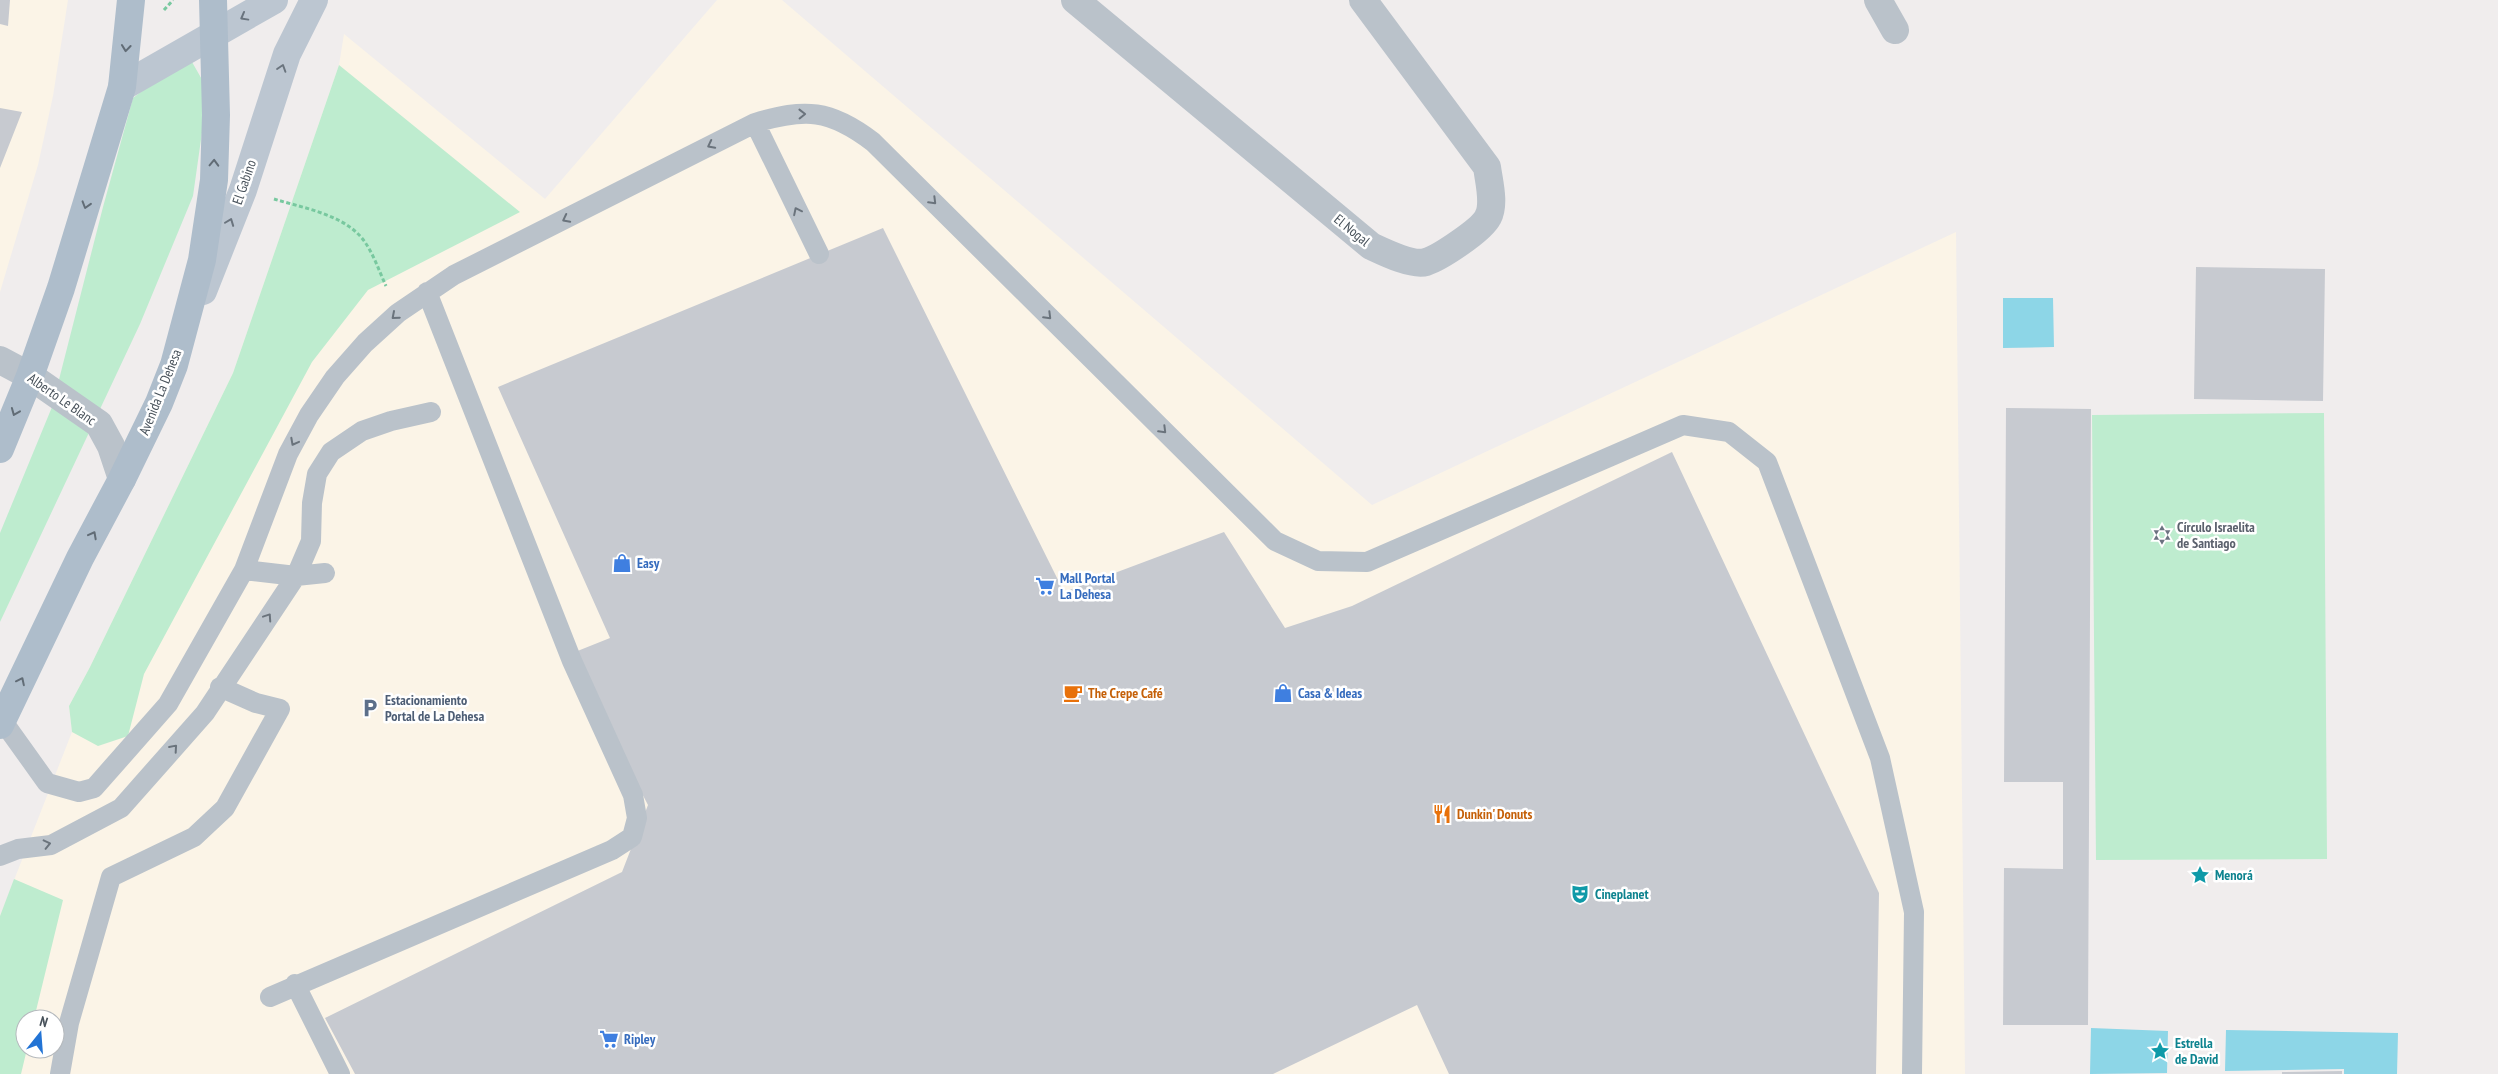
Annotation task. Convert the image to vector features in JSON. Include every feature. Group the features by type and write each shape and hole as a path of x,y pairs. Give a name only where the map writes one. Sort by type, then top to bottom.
{"main road":[{"path":"0,449 30,376 61,288 122,87 131,0"},
{"name":"Avenida La Dehesa","path":"1,722 80,558 122,479 159,403 174,365 202,260 214,180 216,115 212,0"},
{"path":"122,87 274,0"},
{"name":"El Gabino","path":"174,365 243,190 287,54 314,0"}],"street":[{"name":"El Nogal","path":"1075,0 1370,246 1399,258 1425,263 1477,232 1489,217 1491,202 1488,167 1363,0"},
{"path":"1878,0 1895,30"},
{"name":"Alberto Le Blanc","path":"0,360 30,376 99,424 111,446 122,479"}],"lane":[{"path":"1,722 47,783 79,792 94,788 168,704 244,570 288,454 309,415 335,378 365,344 398,313 454,275 754,123 786,114 810,113 833,118 854,128 873,142 1275,541 1318,561 1367,562 1683,425 1729,432 1767,462 1880,758 1914,912 1912,1074"},
{"path":"754,123 819,254"},
{"path":"270,997 295,984 612,850 632,837 636,818 634,795 572,661 427,292"},
{"path":"0,856 18,849 51,845 121,808 205,713 220,687 296,576 312,541 312,503 317,474 331,452 362,431 391,421 431,412"},
{"path":"244,570 296,576 325,573"},
{"path":"60,1074 69,1023 111,877 194,837 225,808 280,709 256,703 220,687"},
{"path":"295,984 340,1074"}],"path":[{"path":"266,197 336,220 357,233 368,249 398,313"}],"shaded area":[{"path":"0,0 68,0 53,96 38,165 0,292"},
{"name":"Mall Portal La Dehesa","path":"717,0 782,0 1372,505 1956,232 1965,1074 0,1074 0,916 72,732 69,706 90,667 233,373 339,65 344,34 545,199"}],"green space":[{"path":"188,55 208,90 193,196 140,324 0,622 0,533 52,407 133,98"},
{"path":"339,65 520,212 368,290 312,362 144,674 128,736 98,746 72,732 69,706 90,667 233,373"},
{"path":"2324,413 2327,859 2096,860 2092,415"},
{"path":"14,879 63,900 36,1009 15,1009 15,1059 25,1059 21,1074 0,1074 0,916"}],"water":[{"path":"2003,298 2053,298 2054,347 2003,348"},
{"path":"2091,1028 2168,1031 2167,1073 2090,1074"},
{"path":"2226,1030 2398,1033 2397,1074 2344,1074 2344,1069 2225,1071"}],"building":[{"path":"0,0 10,0 8,26 0,24"},
{"path":"0,108 22,112 0,168"},
{"path":"883,228 1064,592 1224,532 1285,628 1352,606 1672,452 1879,893 1876,1074 1449,1074 1417,1005 1273,1074 355,1074 325,1018 622,872 648,805 570,654 610,638 498,387"},
{"path":"2196,267 2325,269 2323,401 2194,399"},
{"path":"2006,408 2091,409 2088,1025 2003,1025 2004,868 2063,869 2063,782 2004,782"},
{"path":"2342,1071 2342,1074 2282,1074 2282,1072"}],"place":[{"name":"Círculo Israelita de Santiago","path":"2162,535"},
{"name":"Easy","path":"622,563"},
{"name":"Mall Portal La Dehesa","path":"1045,586"},
{"name":"The Crepe Café","path":"1073,693"},
{"name":"Casa & Ideas","path":"1283,693"},
{"name":"Estacionamiento Portal de La Dehesa","path":"370,708"},
{"name":"Dunkin' Donuts","path":"1442,814"},
{"name":"Menorá","path":"2200,875"},
{"name":"Cineplanet","path":"1580,894"},
{"name":"Ripley","path":"609,1039"},
{"name":"Estrella de David","path":"2160,1051"}]}
